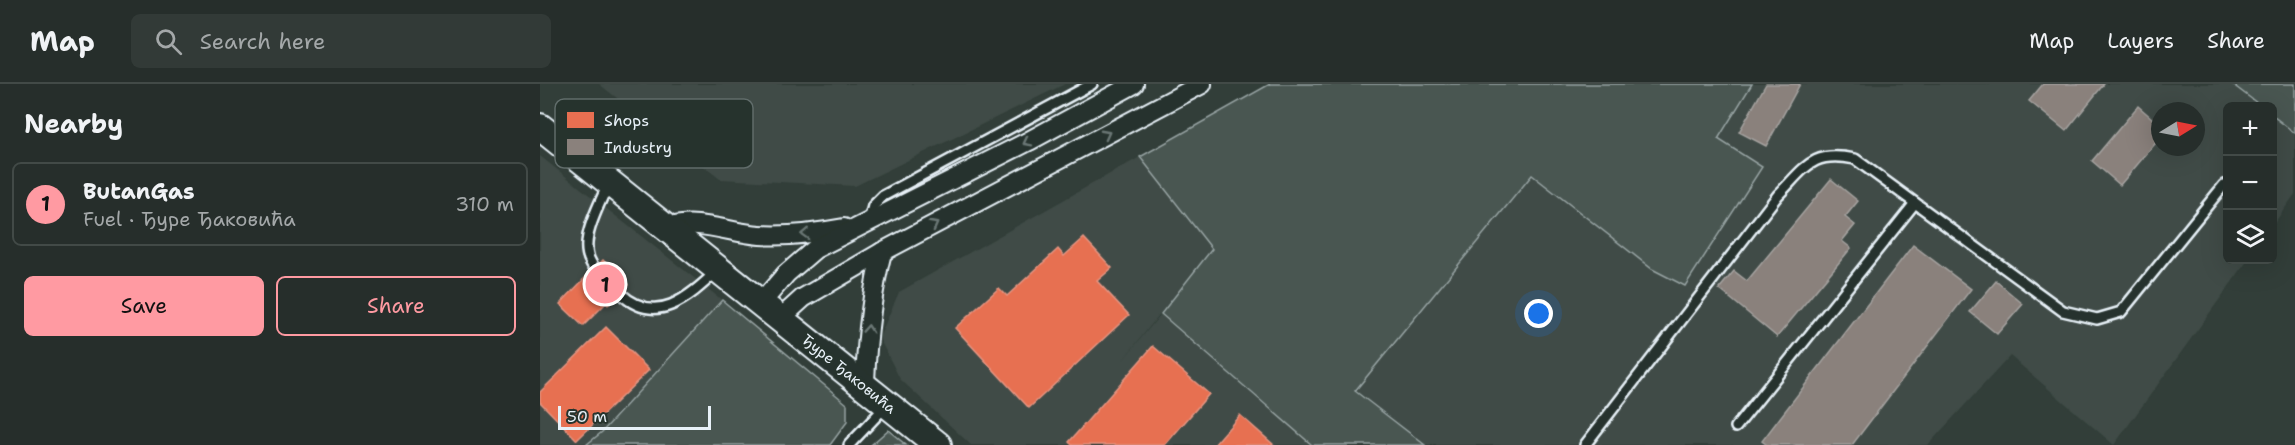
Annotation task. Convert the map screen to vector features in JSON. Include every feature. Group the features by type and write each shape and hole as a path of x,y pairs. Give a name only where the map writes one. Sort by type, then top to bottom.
{"street":[{"path":"761,303 786,274 815,249 1029,141 1134,84"},
{"path":"781,318 803,298 882,252 1202,84"},
{"name":"Ђуре Ђаковића","path":"540,127 555,139"},
{"name":"Ђуре Ђаковића","path":"591,168 938,445"},
{"path":"668,228 678,224 710,226 760,235 814,233 866,223"},
{"path":"867,388 865,381 868,320 882,252"}],"lane":[{"path":"866,223 873,206 883,196 1092,84"},
{"path":"1585,445 1778,195 1813,161 1834,155 1855,159 2063,311 2097,318 2121,312 2223,186"},
{"path":"595,268 589,262 586,249 588,234 609,182"},
{"path":"1736,427 1915,203"},
{"path":"620,292 632,304 653,309 668,307 694,292 719,269"},
{"path":"849,445 887,404"}],"shaded area":[{"path":"599,84 1065,84 855,186 720,179 706,168 753,168 753,99 618,99"},
{"path":"1270,84 1752,84 1718,139 1762,167 1685,286 1652,269 1532,175 1355,391 1425,445 1312,445 1161,314 1212,249 1140,157"},
{"path":"1752,84 2232,84 2256,102 2223,102 2223,264 2245,264 2114,445 2010,356 1928,445 1425,445 1355,392 1532,175 1652,269 1686,285 1762,167 1718,139"},
{"path":"2232,84 2295,84 2295,133 2277,119 2277,102 2256,102"},
{"path":"2277,120 2295,133 2295,194 2277,219"},
{"path":"540,156 722,300 602,432 586,445 540,445"},
{"path":"1140,157 1212,249 1122,361 1161,314 1312,445 971,445 900,379 879,338 899,292"},
{"path":"722,300 847,404 847,422 830,445 586,445 602,432"},
{"path":"888,430 906,445 871,445"}],"building: Shops":[{"path":"1084,238 1112,268 1097,281 1129,315 1029,408 955,328 999,288 1007,296 1058,249 1064,256"},
{"path":"603,260 628,285 608,305 583,280"},
{"path":"583,280 606,303 583,326 560,304"},
{"path":"606,327 649,370 577,440 540,402 540,392"},
{"path":"1153,346 1209,394 1165,445 1072,445 1069,442"},
{"path":"1240,415 1274,445 1214,445"}],"building: Industry":[{"path":"1766,84 1800,84 1766,146 1739,132"},
{"path":"2043,84 2104,84 2066,131 2029,101"},
{"path":"2138,106 2151,117 2151,149 2120,185 2092,161"},
{"path":"1831,179 1858,201 1845,217 1855,225 1842,241 1851,248 1777,337 1719,289 1734,271 1747,281"},
{"path":"1913,245 1971,289 1852,445 1767,445 1762,441"},
{"path":"1996,281 2023,304 1997,334 1970,312"}],"place":[{"name":"ButanGas","path":"605,284"}]}
